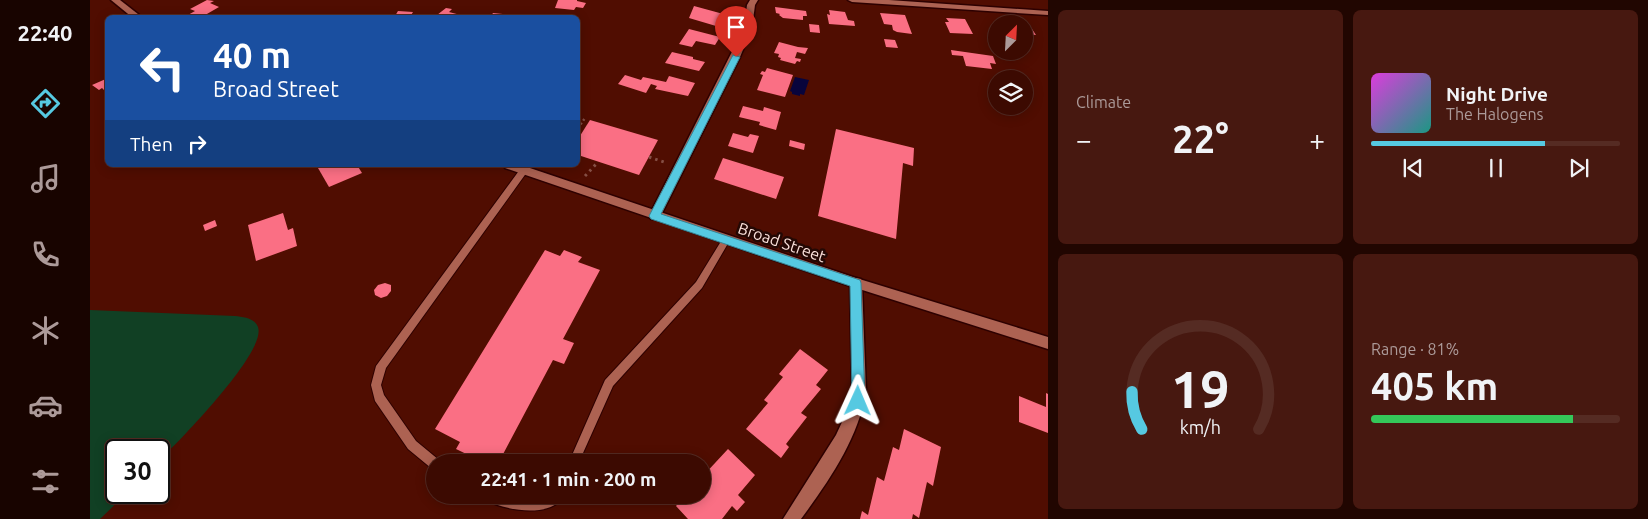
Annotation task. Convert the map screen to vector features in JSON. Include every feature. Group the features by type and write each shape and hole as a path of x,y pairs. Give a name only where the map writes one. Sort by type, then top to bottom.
{"street":[{"path":"115,0 135,15"},
{"path":"655,216 736,57 748,28 754,0"},
{"path":"852,0 1048,13"},
{"name":"Broad Street","path":"515,167 856,283 1048,343"},
{"path":"791,519 819,482 849,424 858,401 856,283"}],"lane":[{"path":"426,456 412,444 379,397 376,385 377,375 381,366 524,170"},
{"path":"578,454 609,383 700,285 726,240"},
{"path":"503,504 508,507 540,512 554,504"}],"path":[{"path":"580,125 585,118"}],"green space":[{"path":"90,310 235,316 252,320 258,327 257,339 249,356 219,396 170,450 170,439 105,439 105,504 116,504 100,519 90,519"}],"shaded area":[{"path":"795,77 809,80 804,95 792,94 790,91"}],"building":[{"path":"207,0 214,1 210,3 219,7 205,15 188,15 195,11 190,9"},
{"path":"558,0 577,0 586,3 583,8 576,7 574,10 555,8"},
{"path":"694,6 727,15 723,24 717,23 716,26 689,18"},
{"path":"775,7 806,11 807,16 803,16 803,20 783,18 780,14 776,13"},
{"path":"446,8 452,9 449,12 460,15 437,15"},
{"path":"829,10 845,12 848,20 854,21 855,26 829,24 827,14 830,15"},
{"path":"398,11 413,12 411,15 396,15"},
{"path":"493,13 514,15 492,15"},
{"path":"880,13 905,15 912,34 893,30 892,25 884,24"},
{"path":"946,18 965,19 973,34 950,33 945,22 949,22"},
{"path":"809,24 819,25 820,33 810,32"},
{"path":"689,29 720,37 715,45 696,41 692,47 679,44"},
{"path":"884,39 895,40 898,48 886,47"},
{"path":"779,42 808,48 805,54 797,52 795,58 801,59 800,62 797,61 795,64 780,60 779,54 774,53"},
{"path":"951,50 988,55 988,60 994,60 996,64 990,63 992,69 966,66 963,56 952,55"},
{"path":"672,52 705,62 699,71 665,63"},
{"path":"767,68 793,75 785,97 757,90 763,75 760,74 762,71 765,72"},
{"path":"625,75 641,80 643,77 666,82 669,76 695,83 688,96 655,89 657,86 651,84 646,93 618,84"},
{"path":"105,79 105,91 102,88 99,90 92,85"},
{"path":"743,106 763,111 764,107 781,112 776,130 759,125 760,122 739,117"},
{"path":"590,120 658,140 639,175 580,156 580,136"},
{"path":"836,129 914,148 913,166 903,163 896,239 818,216"},
{"path":"733,133 748,137 750,134 759,136 753,153 728,146"},
{"path":"790,140 805,144 804,150 789,146"},
{"path":"723,158 784,177 776,199 714,179"},
{"path":"358,167 362,173 329,187 318,168"},
{"path":"283,213 288,230 293,228 297,246 256,261 248,225"},
{"path":"215,220 217,226 205,231 203,225"},
{"path":"545,250 560,256 564,250 582,257 578,262 600,270 563,339 574,343 564,364 553,360 503,454 466,454 456,449 460,442 435,429"},
{"path":"385,283 391,285 391,291 387,296 381,298 375,295 374,290 378,285"},
{"path":"800,349 828,370 816,385 821,389 801,413 807,417 786,444 789,447 781,458 746,429 768,403 764,400 783,377 779,374"},
{"path":"1046,393 1048,394 1048,433 1019,422 1019,396 1046,407"},
{"path":"904,429 941,447 933,486 927,482 919,518 913,514 912,519 860,519 862,511 868,515 877,477 884,481 893,447 899,450"},
{"path":"728,449 755,475 738,495 745,502 737,511 732,506 722,519 688,519 676,506 678,504 711,504 711,467"}],"route":[{"path":"736,57 703,118 655,216 856,283 859,369 858,401"}]}
